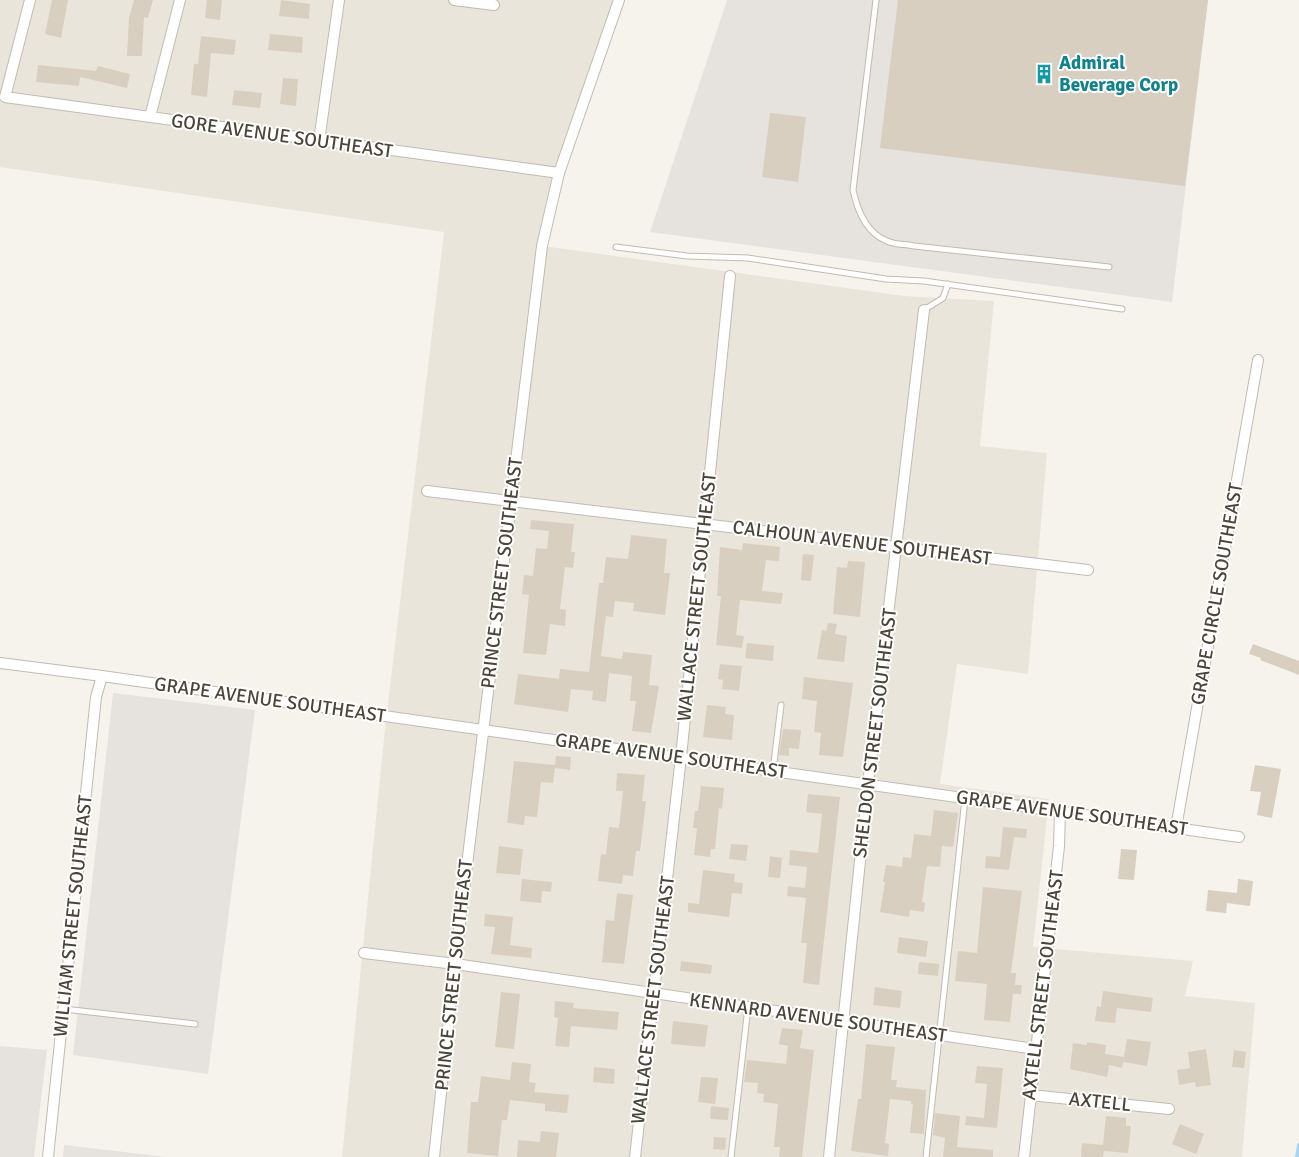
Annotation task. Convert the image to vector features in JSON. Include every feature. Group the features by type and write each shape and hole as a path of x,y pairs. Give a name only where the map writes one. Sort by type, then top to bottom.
{"street":[{"name":"GORE AVENUE SOUTHEAST","path":"30,0 5,97 559,173"},
{"path":"150,117 180,0"},
{"path":"318,141 339,0"},
{"path":"454,0 494,5"},
{"name":"PRINCE STREET SOUTHEAST","path":"434,1157 454,964 540,264 559,173 620,0"},
{"name":"WALLACE STREET SOUTHEAST","path":"635,1157 681,757 730,276"},
{"name":"SHELDON STREET SOUTHEAST","path":"829,1157 868,785 924,310"},
{"name":"GRAPE CIRCLE SOUTHEAST","path":"1176,828 1258,360"},
{"name":"CALHOUN AVENUE SOUTHEAST","path":"427,491 1088,570"},
{"name":"GRAPE AVENUE SOUTHEAST","path":"0,663 681,757 1239,837"},
{"name":"WILLIAM STREET SOUTHEAST","path":"48,1157 96,697 102,676"},
{"name":"AXTELL STREET SOUTHEAST","path":"1024,1157 1059,846 1060,812"},
{"name":"KENNARD AVENUE SOUTHEAST","path":"364,954 454,964 1035,1049"},
{"name":"AXTELL","path":"1030,1095 1169,1109"}],"lane":[{"path":"876,0 853,190 861,217 876,234 887,242 1110,267"},
{"path":"616,247 687,256 739,257 886,279 948,284 1122,309"},
{"path":"924,310 942,298 948,284"},
{"path":"773,771 781,705"},
{"path":"926,1157 965,799"},
{"path":"731,1157 748,1008"},
{"path":"63,1009 195,1024"}],"shaded area":[{"path":"0,0 621,0 546,226 543,246 904,296 994,301 980,446 1047,453 1028,674 957,664 940,784 1049,799 1033,947 1193,961 1185,996 1255,1003 1242,1157 342,1157 385,729 444,232 0,167"},
{"path":"727,0 1208,0 1172,302 650,232"},
{"path":"113,693 255,710 208,1074 73,1055"},
{"path":"0,1046 47,1050 34,1157 0,1157"},
{"path":"64,1145 167,1157 63,1157"}],"building":[{"path":"52,0 68,0 61,38 45,34"},
{"path":"134,0 153,0 148,18 144,17 142,56 127,56 129,18"},
{"path":"207,0 222,0 220,20 205,18"},
{"path":"281,0 310,4 309,19 279,16"},
{"name":"Admiral Beverage Corp","path":"898,0 1208,0 1185,186 880,148"},
{"path":"270,34 303,37 302,53 268,50"},
{"path":"201,36 236,40 234,55 211,53 207,97 191,95 194,64 198,64"},
{"path":"38,65 96,71 98,66 130,74 127,88 80,77 79,86 36,82"},
{"path":"283,78 298,79 296,106 280,104"},
{"path":"234,90 262,93 260,108 232,105"},
{"path":"770,113 806,117 798,182 762,177"},
{"path":"531,520 574,524 571,552 575,552 573,568 565,567 560,609 566,610 565,626 550,624 546,655 523,653 529,595 522,594 524,575 533,576 536,548 547,549 549,531 530,529"},
{"path":"631,535 667,539 664,573 670,573 665,615 633,611 634,603 615,601 613,617 606,616 601,656 622,659 623,652 652,655 649,685 659,686 651,733 632,731 636,701 630,701 632,676 609,673 606,702 592,700 593,691 571,689 568,712 514,704 518,674 559,679 560,669 589,672 599,583 603,583 606,557 628,559"},
{"path":"743,543 780,547 779,561 766,560 762,591 783,593 781,604 740,600 736,635 744,636 742,648 716,645 721,596 717,596 720,547 742,550"},
{"path":"803,554 814,555 811,581 801,580"},
{"path":"848,561 865,562 860,617 833,614 837,567 847,568"},
{"path":"828,623 837,624 835,634 847,636 844,662 817,659 822,630 826,631"},
{"path":"747,643 774,646 773,661 745,658"},
{"path":"1253,644 1299,661 1299,675 1249,654"},
{"path":"720,664 742,666 739,691 722,689 723,680 718,679"},
{"path":"804,677 853,683 843,757 819,755 821,733 814,732 817,701 802,699"},
{"path":"707,705 726,707 725,714 734,715 732,740 703,737"},
{"path":"783,729 801,730 799,749 789,748 789,756 779,755"},
{"path":"556,756 571,757 570,770 555,768 553,783 541,782 537,817 525,816 524,825 507,823 514,761 555,765"},
{"path":"1255,765 1281,769 1272,818 1257,815 1261,792 1250,791"},
{"path":"617,773 645,775 642,801 646,801 640,851 636,851 633,876 623,875 622,884 598,881 601,854 606,855 609,827 619,828 623,791 616,791"},
{"path":"701,786 724,788 722,809 719,808 715,849 711,849 710,857 694,855 697,828 693,828 695,811 698,811"},
{"path":"808,794 840,797 819,985 803,983 807,943 801,943 806,898 787,896 788,886 805,888 807,867 789,865 790,850 818,853 822,814 806,812"},
{"path":"934,810 958,813 953,847 942,846 940,867 927,866 922,902 925,903 924,912 910,910 909,917 880,912 886,865 902,867 903,857 911,858 914,834 931,836"},
{"path":"1003,827 1027,829 1026,838 1014,837 1009,870 985,868 986,856 1000,857"},
{"path":"731,844 748,845 746,861 729,859"},
{"path":"499,846 523,849 520,875 496,873"},
{"path":"1121,849 1137,850 1134,880 1118,879"},
{"path":"770,856 782,858 780,878 768,877"},
{"path":"703,870 735,874 734,882 743,883 742,894 732,893 729,917 688,912 688,903 699,904"},
{"path":"522,879 552,882 551,892 542,891 541,903 520,901"},
{"path":"1238,879 1253,881 1250,906 1227,903 1226,913 1206,911 1208,890 1237,893"},
{"path":"983,887 1022,891 1011,973 1016,973 1015,985 1022,985 1021,994 1013,994 1010,1022 984,1020 987,984 955,981 958,951 977,953"},
{"path":"617,893 633,895 624,964 602,962 606,920 614,921"},
{"path":"485,914 513,917 510,945 532,948 531,958 491,954 495,927 484,926"},
{"path":"899,937 928,941 926,957 897,953"},
{"path":"681,961 712,965 711,974 680,971"},
{"path":"919,962 939,964 938,976 918,974"},
{"path":"875,987 902,991 900,1008 873,1005"},
{"path":"1103,991 1153,998 1151,1012 1117,1008 1115,1023 1095,1021 1097,1006 1101,1007"},
{"path":"501,992 520,994 514,1049 495,1047"},
{"path":"555,1001 574,1003 573,1008 619,1012 617,1030 571,1026 569,1047 555,1046 558,1018 554,1017"},
{"path":"673,1021 708,1025 705,1047 671,1044"},
{"path":"782,1028 803,1030 800,1048 814,1050 802,1157 779,1157 780,1147 774,1147 778,1104 763,1102 764,1094 757,1093 758,1083 744,1082 747,1060 786,1064 788,1046 779,1044"},
{"path":"1127,1039 1151,1042 1147,1066 1123,1062"},
{"path":"1087,1042 1106,1045 1105,1054 1124,1057 1122,1068 1109,1065 1107,1077 1070,1069 1073,1043 1087,1045"},
{"path":"866,1044 895,1047 891,1080 897,1080 896,1087 926,1090 924,1134 910,1133 913,1104 911,1104 911,1101 890,1099 885,1143 889,1144 888,1156 851,1151 858,1099 861,1099"},
{"path":"1206,1049 1211,1085 1196,1087 1195,1082 1179,1085 1177,1070 1190,1068 1188,1052"},
{"path":"1234,1050 1246,1052 1244,1068 1232,1067"},
{"path":"512,1062 531,1064 529,1082 536,1083 534,1092 569,1095 567,1113 545,1111 545,1104 510,1100 507,1120 502,1120 498,1156 467,1153 471,1102 478,1102 481,1076 510,1080"},
{"path":"977,1066 1003,1068 997,1128 965,1125 966,1116 984,1118 987,1084 975,1083"},
{"path":"594,1067 615,1069 614,1084 593,1082"},
{"path":"701,1077 718,1078 715,1104 698,1102"},
{"path":"711,1106 729,1108 728,1120 710,1119"},
{"path":"935,1113 960,1116 957,1147 993,1150 993,1157 943,1157 945,1138 933,1135"},
{"path":"1106,1116 1126,1118 1126,1126 1131,1126 1128,1153 1104,1151 1103,1157 1081,1157 1082,1143 1103,1145"},
{"path":"1180,1124 1204,1134 1196,1154 1172,1144"},
{"path":"541,1131 559,1133 556,1157 517,1157 518,1140 540,1142"},
{"path":"714,1137 726,1138 725,1150 713,1149"}],"waterway":[{"path":"1297,1157 1299,1145"}],"place":[{"name":"Admiral Beverage Corp","path":"1044,74"}]}
